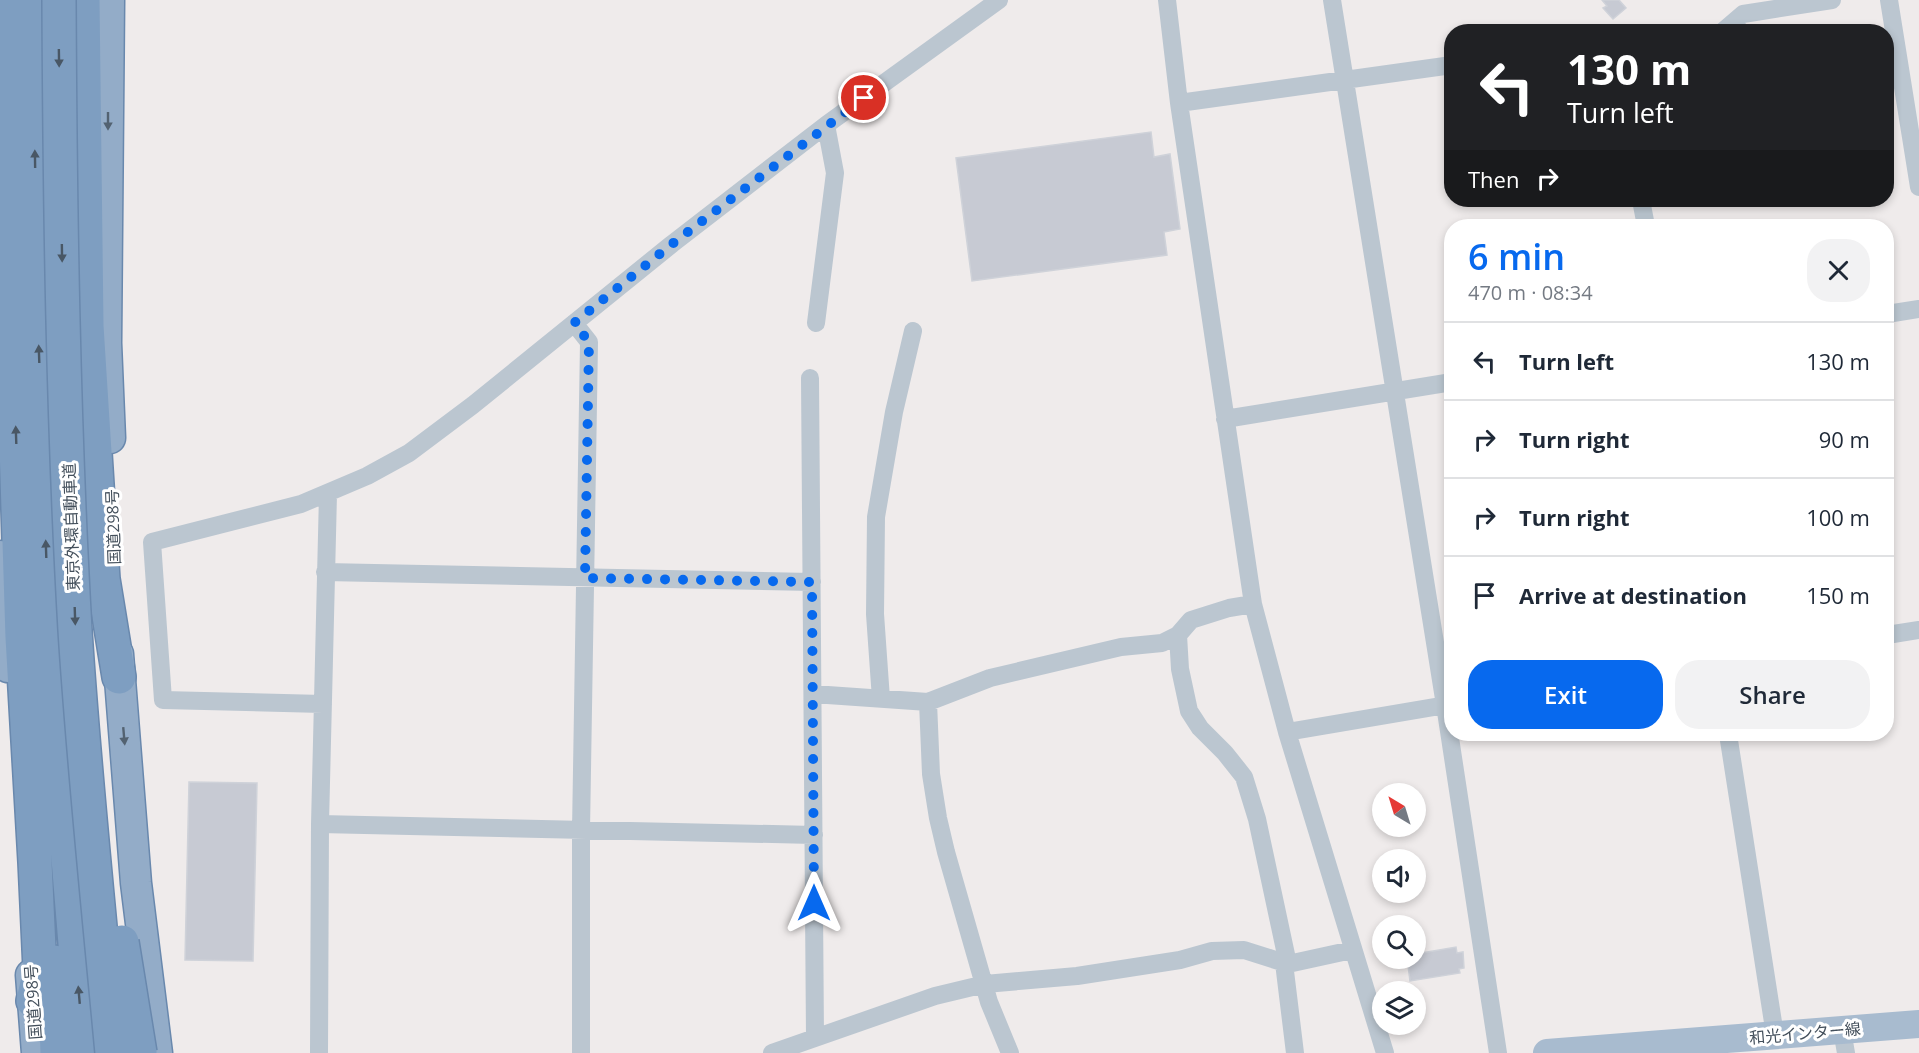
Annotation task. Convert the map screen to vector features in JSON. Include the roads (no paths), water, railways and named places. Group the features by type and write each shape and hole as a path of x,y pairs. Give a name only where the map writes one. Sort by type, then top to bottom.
{"highway":[{"path":"8,0 11,286 22,637 40,970 33,1001"},
{"name":"東京外環自動車道","path":"33,0 38,335 49,628 84,1053"},
{"name":"東京外環自動車道","path":"59,0 63,325 75,627 111,1053"},
{"path":"83,0 87,326 103,579 119,677"},
{"name":"国道298号","path":"109,0 106,343 119,677 136,883 156,1053"},
{"name":"国道298号","path":"0,556 37,1053"},
{"path":"49,628 49,820 57,1053"},
{"path":"81,710 140,1053"},
{"path":"103,1053 113,987 136,883"}],"main road":[{"name":"和光インター線","path":"1547,1053 1775,1035 1844,1041 1919,1024"}],"street":[{"path":"323,704 162,700 152,542 301,504 367,476 409,453 473,405 672,244 826,125 999,0"},
{"path":"1167,0 1179,103 1253,604 1287,732 1385,1053"},
{"path":"1332,0 1394,391 1444,681"},
{"path":"1731,24 1743,14 1832,0"},
{"path":"1889,0 1893,24"},
{"path":"1894,31 1919,187"},
{"path":"1179,103 1444,66"},
{"path":"816,323 835,174 826,125"},
{"path":"1894,313 1919,309"},
{"path":"574,323 589,342 581,831 581,1053"},
{"path":"881,699 875,614 876,518 894,412 913,331"},
{"path":"810,378 815,1038"},
{"path":"1226,419 1444,383"},
{"path":"319,1053 320,824 328,494"},
{"path":"325,572 812,582"},
{"path":"813,694 928,702 990,678 1121,647 1162,643 1178,635 1191,620 1229,608 1253,604"},
{"path":"1894,634 1919,630"},
{"path":"1178,635 1180,669 1189,711 1200,728 1226,753 1244,777 1259,830 1286,963 1295,1053"},
{"path":"928,702 931,774 938,818 989,1002 1011,1053"},
{"path":"1287,732 1444,705"},
{"path":"1453,741 1498,1053"},
{"path":"1729,741 1775,1035"},
{"path":"320,824 814,835"},
{"path":"772,1053 934,996 985,984 1077,976 1179,960 1212,951 1244,950 1286,963 1352,950"}]}
